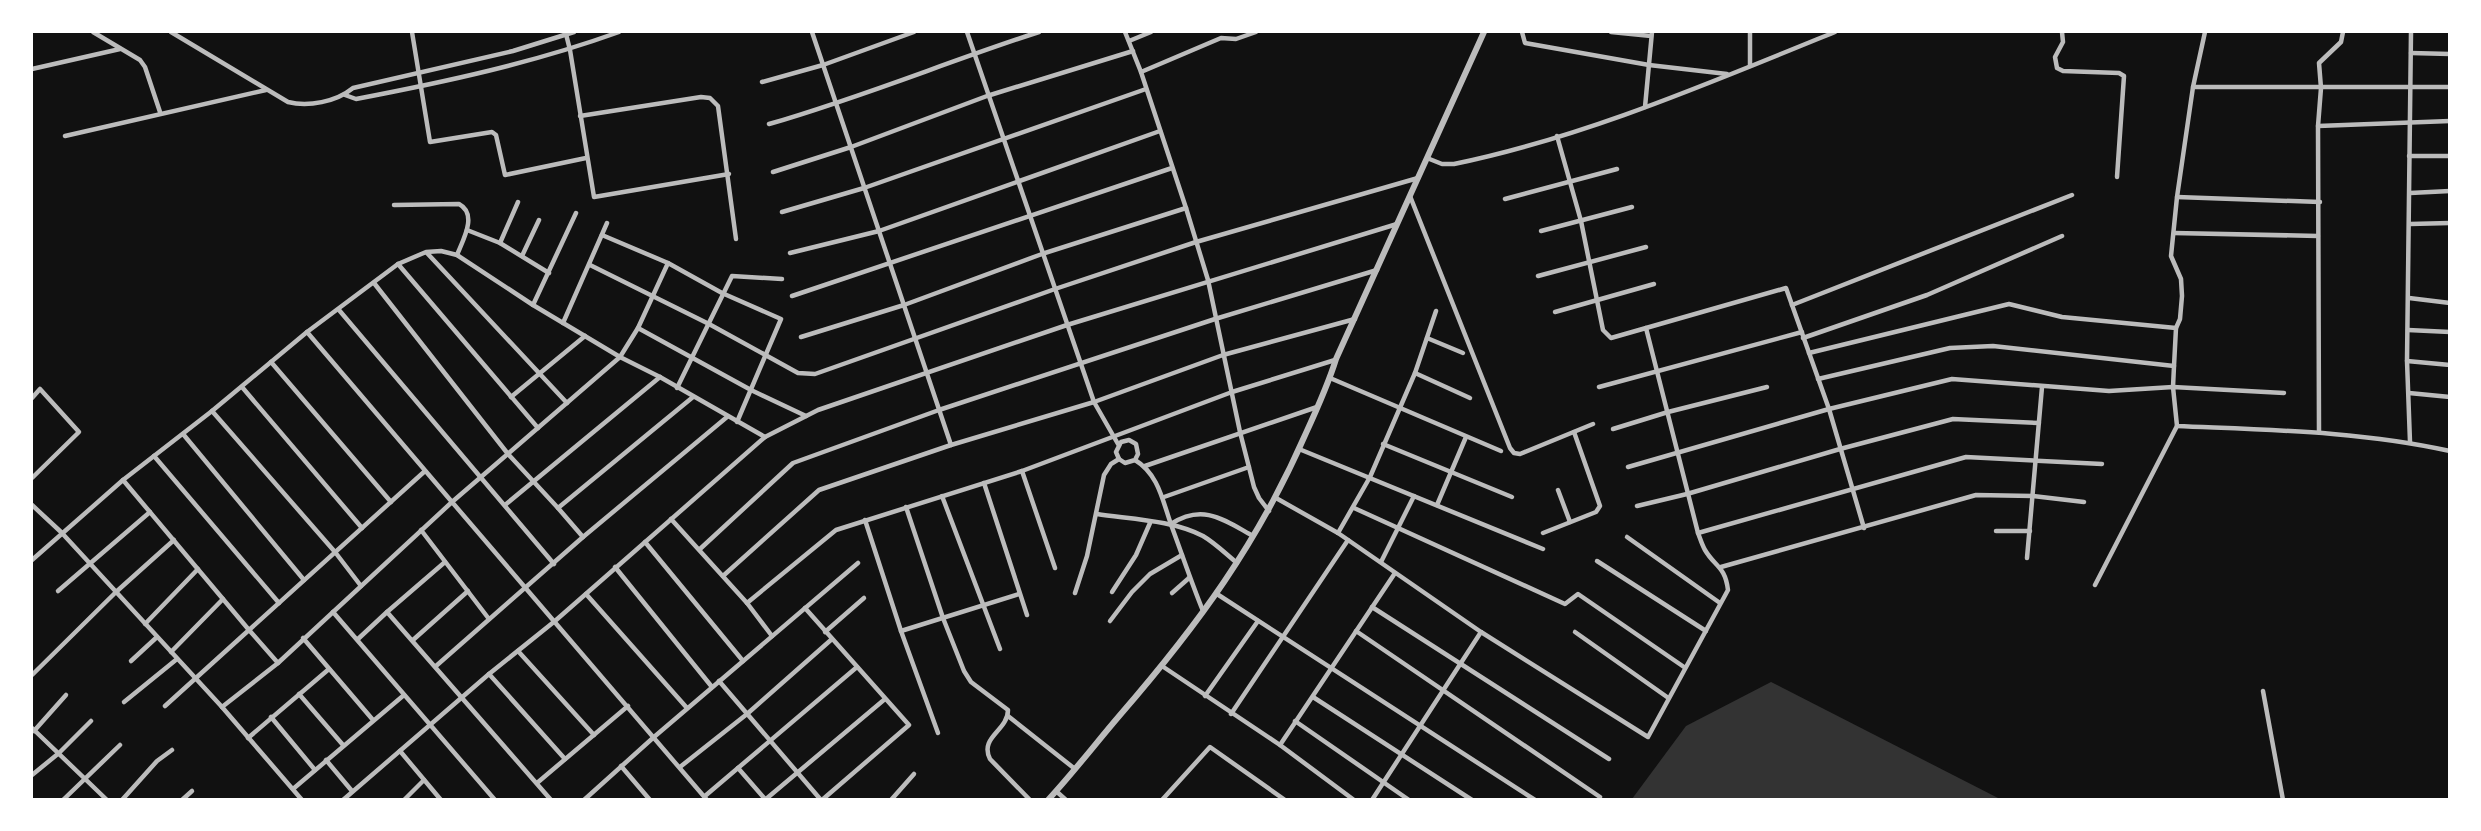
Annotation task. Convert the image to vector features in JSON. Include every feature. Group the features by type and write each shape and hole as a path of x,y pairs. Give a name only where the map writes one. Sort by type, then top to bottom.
{"street":[{"path":"93,32 140,60 145,67 160,112"},
{"path":"171,32 288,102 299,105 345,95 353,88 513,51 574,32"},
{"path":"412,32 430,142 492,132 496,135 505,175 586,158"},
{"path":"345,95 356,99 500,69 570,50 619,32"},
{"path":"812,32 951,445"},
{"path":"762,82 823,65 915,32"},
{"path":"967,32 1094,402 1118,444 1116,452 1119,459 1125,463 1135,460 1145,466 1164,497 1189,578 1204,613"},
{"path":"769,124 836,105 974,53 1039,32"},
{"path":"1125,32 1141,72 1208,280 1249,467 1259,498 1269,511"},
{"path":"1129,41 1151,32"},
{"path":"1234,32 1236,39"},
{"path":"1141,72 1221,38 1236,39 1256,32"},
{"path":"1048,800 1204,613 1269,511 1484,32"},
{"path":"1522,32 1525,43 1649,65 1728,75"},
{"path":"1611,32 1652,34 1645,107"},
{"path":"1750,66 1751,32"},
{"path":"1427,158 1442,164 1454,164 1557,136 1645,107 1835,32"},
{"path":"2062,32 2062,46 2055,57 2057,68 2063,71 2119,73 2124,76 2118,177"},
{"path":"2095,585 2177,426 2173,387 2176,328 2180,319 2182,296 2181,279 2171,256 2193,87 2205,32"},
{"path":"2319,432 2319,63 2341,42 2343,32"},
{"path":"2410,442 2407,361 2411,32"},
{"path":"566,34 594,197 729,174"},
{"path":"32,69 121,48"},
{"path":"773,172 850,147 987,96 1133,51"},
{"path":"2411,53 2449,54"},
{"path":"2193,87 2449,87"},
{"path":"782,212 864,188 1146,89"},
{"path":"65,136 160,112 267,90"},
{"path":"580,117 701,97 710,98 718,106 736,239"},
{"path":"2318,125 2449,121"},
{"path":"790,253 879,231 1160,131"},
{"path":"1557,136 1581,221 1596,300 1606,335 1611,338 1618,337 1786,288 1829,409 1864,528"},
{"path":"2409,156 2449,156"},
{"path":"793,296 1172,168"},
{"path":"1505,199 1617,169"},
{"path":"590,265 709,324 798,373 815,374 1196,242 1418,178"},
{"path":"2410,193 2449,191"},
{"path":"1410,195 1510,448 1514,453 1520,454 1593,424"},
{"path":"1792,305 2072,195"},
{"path":"2177,197 2320,202"},
{"path":"500,243 518,202"},
{"path":"394,205 459,204 466,207 469,214 467,230 457,255"},
{"path":"1541,231 1632,207"},
{"path":"801,337 904,305 1042,254 1186,208"},
{"path":"533,305 576,213"},
{"path":"522,256 539,220"},
{"path":"563,323 607,223"},
{"path":"343,800 555,621 765,437 806,416 1067,325 1398,223"},
{"path":"2410,224 2449,223"},
{"path":"467,230 500,243 550,273"},
{"path":"2174,233 2318,236"},
{"path":"602,235 668,263 722,293 780,319 737,422"},
{"path":"1599,387 1802,335 1927,295 2062,236"},
{"path":"1538,276 1646,247"},
{"path":"32,560 123,480 242,387 307,332 398,264 426,252 441,251 457,255 620,358 660,377 765,437"},
{"path":"426,252 567,403"},
{"path":"222,707 278,663 452,502 620,358 638,328 668,263"},
{"path":"398,264 538,428"},
{"path":"700,549 793,463 939,410 1215,319 1378,269"},
{"path":"677,388 732,276 782,279"},
{"path":"374,283 508,454 583,537"},
{"path":"1555,312 1654,284"},
{"path":"2409,298 2449,303"},
{"path":"1809,353 2009,304 2062,317 2176,328"},
{"path":"338,310 554,564"},
{"path":"1338,533 1370,477 1415,373 1436,311"},
{"path":"723,576 819,491 951,445 1094,402 1223,355 1356,319"},
{"path":"638,328 751,390 806,416"},
{"path":"1276,498 1338,533 1481,632 1648,737 1667,697 1728,590 1721,567 1706,551 1698,533 1646,328"},
{"path":"2408,330 2449,332"},
{"path":"307,332 706,798 857,667"},
{"path":"511,397 585,336"},
{"path":"1427,338 1463,353"},
{"path":"1818,379 1950,348 1993,346 2174,366"},
{"path":"747,603 836,530 1022,471 1232,392 1336,359"},
{"path":"2407,361 2449,365"},
{"path":"271,362 391,502"},
{"path":"1415,373 1470,398"},
{"path":"505,505 660,377"},
{"path":"1330,378 1501,452"},
{"path":"1628,467 1829,409 1952,379 2109,391 2173,387 2284,393"},
{"path":"242,387 362,528"},
{"path":"1613,429 1767,387"},
{"path":"2027,558 2042,387"},
{"path":"32,398 40,390 79,432 32,478"},
{"path":"2409,393 2449,397"},
{"path":"558,508 694,397"},
{"path":"1145,466 1318,406"},
{"path":"212,411 335,552 361,586"},
{"path":"436,666 583,537 727,417"},
{"path":"1637,506 1953,419 2039,423"},
{"path":"2177,426 2319,432 2410,442 2449,451"},
{"path":"1543,533 1596,512 1600,506 1574,432"},
{"path":"183,434 304,580"},
{"path":"1437,505 1466,437"},
{"path":"1118,444 1129,440 1136,444 1139,451 1135,460"},
{"path":"1383,444 1512,497"},
{"path":"1299,449 1543,549"},
{"path":"153,456 279,603"},
{"path":"1698,533 1966,457 2102,464"},
{"path":"1075,593 1087,556 1104,474 1111,464 1119,459"},
{"path":"1164,497 1249,467"},
{"path":"165,706 425,471"},
{"path":"1022,471 1055,569"},
{"path":"123,480 278,663"},
{"path":"984,483 1027,615"},
{"path":"1558,490 1570,522"},
{"path":"1721,567 1976,495 2033,496 2084,502"},
{"path":"942,496 1000,649"},
{"path":"1381,562 1414,496"},
{"path":"32,505 61,532 222,707 302,800"},
{"path":"906,508 943,618 971,682 1004,706 1008,716 1075,769"},
{"path":"1354,508 1565,604 1578,594 1685,667"},
{"path":"58,591 150,512"},
{"path":"1171,524 1194,513 1207,514 1222,518 1254,537"},
{"path":"32,517 41,514"},
{"path":"1097,514 1171,524 1202,536 1237,563"},
{"path":"671,519 747,603 772,636"},
{"path":"865,520 938,733"},
{"path":"1112,592 1136,555 1150,523"},
{"path":"421,530 489,619"},
{"path":"1996,531 2030,531"},
{"path":"1627,537 1720,603"},
{"path":"32,676 116,592 174,540"},
{"path":"1231,714 1348,540"},
{"path":"645,542 743,661"},
{"path":"1110,621 1150,574 1182,555"},
{"path":"1597,561 1706,631"},
{"path":"358,639 445,562"},
{"path":"584,800 687,708 858,563"},
{"path":"615,567 712,687"},
{"path":"145,624 198,569"},
{"path":"1280,745 1395,573"},
{"path":"1172,593 1189,578"},
{"path":"413,640 468,592"},
{"path":"586,594 687,708"},
{"path":"901,631 1019,594"},
{"path":"1217,594 1535,800"},
{"path":"825,632 864,598"},
{"path":"170,652 223,599"},
{"path":"1372,607 1609,759"},
{"path":"719,681 821,800 909,725 806,608"},
{"path":"333,612 495,800"},
{"path":"387,612 551,800"},
{"path":"1205,696 1258,621"},
{"path":"1356,631 1600,797"},
{"path":"1372,800 1481,632"},
{"path":"1575,632 1667,697"},
{"path":"131,661 157,637"},
{"path":"303,638 373,720"},
{"path":"680,767 832,639"},
{"path":"518,651 594,735"},
{"path":"124,702 177,659"},
{"path":"1162,666 1280,745 1354,800"},
{"path":"248,738 329,669"},
{"path":"489,674 565,759"},
{"path":"2263,691 2283,800"},
{"path":"299,694 343,746"},
{"path":"66,695 33,729 107,800"},
{"path":"293,789 404,695"},
{"path":"1313,697 1472,800"},
{"path":"738,768 766,799 885,699"},
{"path":"537,783 628,706"},
{"path":"1008,716 1006,722 989,740 986,752 1030,800"},
{"path":"271,717 315,769"},
{"path":"32,775 91,721"},
{"path":"1296,721 1409,800"},
{"path":"63,800 120,745"},
{"path":"1164,799 1210,747 1285,800"},
{"path":"122,800 157,761 172,750"},
{"path":"400,751 441,800"},
{"path":"326,760 352,792"},
{"path":"621,766 650,800"},
{"path":"891,800 914,774"},
{"path":"404,800 424,780"},
{"path":"182,800 192,791"},
{"path":"1056,791 1066,800"}],"shaded area":[{"path":"1771,682 2000,799 1632,799 1686,726"}]}
